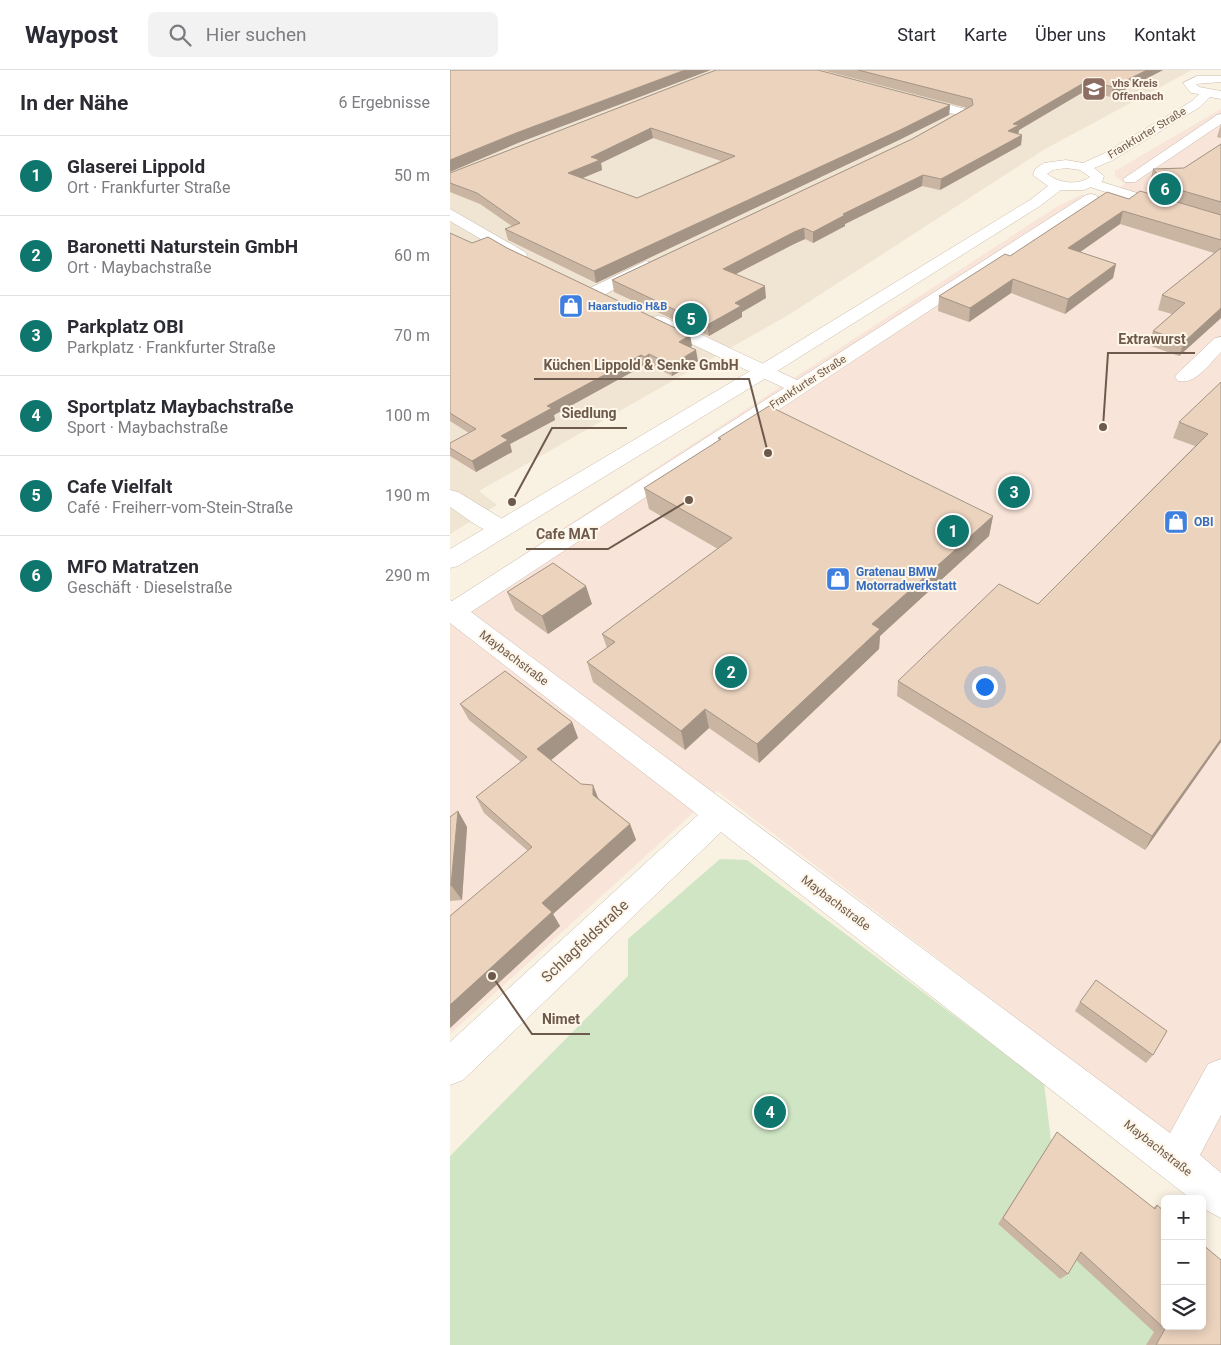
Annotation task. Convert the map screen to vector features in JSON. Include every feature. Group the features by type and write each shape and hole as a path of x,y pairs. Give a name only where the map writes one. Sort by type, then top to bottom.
{"street":[{"path":"1221,79 1197,79 1189,83 1191,88 1207,93 1221,94"},
{"name":"Frankfurter Straße","path":"1084,167 1108,157 1196,104 1207,93"},
{"path":"902,96 965,113 942,125"},
{"path":"1130,179 1221,118"},
{"path":"1091,190 1097,176 1084,167 1057,164 1049,166 1040,172 1044,179 1059,185 1075,186 1221,224"},
{"path":"450,560 764,371 1035,203 1059,185"},
{"name":"Frankfurter Straße","path":"451,612 798,388 1091,190"},
{"path":"450,214 490,240 534,263"},
{"path":"596,292 658,261"},
{"path":"578,284 614,300"},
{"path":"640,313 798,388"},
{"path":"1185,377 1221,342"},
{"path":"450,497 501,528"},
{"name":"Maybachstraße","path":"451,612 1176,1161 1221,1198"},
{"name":"Schlagfeldstraße","path":"450,1068 720,814"},
{"path":"1176,1161 1221,1077"}],"shaded area":[{"path":"450,70 1192,70 1045,149 790,314 479,491 497,505 450,534"},
{"path":"1221,109 1221,1173 717,791 450,1034 450,602 1058,206 1081,195 1105,196 1125,184 1115,176 1115,171"}],"green space":[{"path":"720,859 747,860 1044,1083 1051,1141 998,1224 1060,1279 1112,1190 1161,1316 1161,1330 1206,1330 1221,1345 450,1345 450,1156 628,976 628,939"}],"building":[{"path":"450,70 685,70 516,133 450,160"},
{"path":"716,70 818,70 950,105 900,130 594,271 505,229 520,223 477,193 450,183 450,173","holes":["651,128 735,156 637,198 568,173 600,160 591,157"]},
{"path":"858,70 1147,70 1113,87 1087,81 1013,124 1019,125 1008,131 1022,135 941,179 923,175 843,214 845,215 813,232 804,228 794,232 723,269 765,286 735,303 741,306 707,325 612,280 912,139 973,105 972,99"},
{"path":"1221,144 1221,202 1153,182 1160,177 1153,169 1184,168"},
{"path":"1140,191 1221,215 1221,240 1123,211 1068,248 1116,264 1068,299 1013,279 970,308 939,296 1005,254 1010,256 1107,192 1129,199"},
{"path":"450,233 472,243 488,237 507,248 690,335 679,342 696,350 671,365 649,354 645,357 641,355 547,406 552,408 501,436 508,440 472,461 450,448 450,443 476,429 450,413"},
{"path":"1221,248 1221,308 1184,342 1153,331 1185,303 1162,295"},
{"path":"1221,382 1221,739 1152,836 898,681 999,584 1038,604 1208,434 1179,422"},
{"path":"769,406 993,516 872,624 880,629 757,744 705,709 681,731 587,662 615,642 602,634 732,538 644,488"},
{"path":"553,563 586,586 542,616 507,592"},
{"path":"505,671 572,722 537,749 581,784 593,785 593,795 630,824 542,903 552,912 450,1005 450,916 532,847 476,797 527,757 460,704"},
{"path":"458,811 451,885 450,885 450,817"},
{"path":"1096,980 1167,1031 1153,1055 1080,1002"},
{"path":"1057,1132 1155,1209 1157,1205 1161,1208 1161,1325 1081,1252 1068,1274 1003,1218"},
{"path":"1206,1247 1221,1260 1221,1345 1156,1345 1164,1330 1206,1330"}],"place":[{"name":"vhs Kreis Offenbach","path":"1094,89"},
{"name":"MFO Matratzen","path":"1165,189"},
{"name":"Haarstudio H&B","path":"571,306"},
{"name":"Cafe Vielfalt","path":"691,319"},
{"name":"Extrawurst","path":"1103,427"},
{"name":"Küchen Lippold & Senke GmbH","path":"768,453"},
{"name":"Parkplatz OBI","path":"1014,492"},
{"name":"Cafe MAT","path":"689,500"},
{"name":"Siedlung","path":"512,502"},
{"name":"OBI","path":"1176,522"},
{"name":"Glaserei Lippold","path":"953,531"},
{"name":"Gratenau BMW Motorradwerkstatt","path":"838,579"},
{"name":"Baronetti Naturstein GmbH","path":"731,672"},
{"name":"Nimet","path":"492,976"},
{"name":"Sportplatz Maybachstraße","path":"770,1112"}]}
